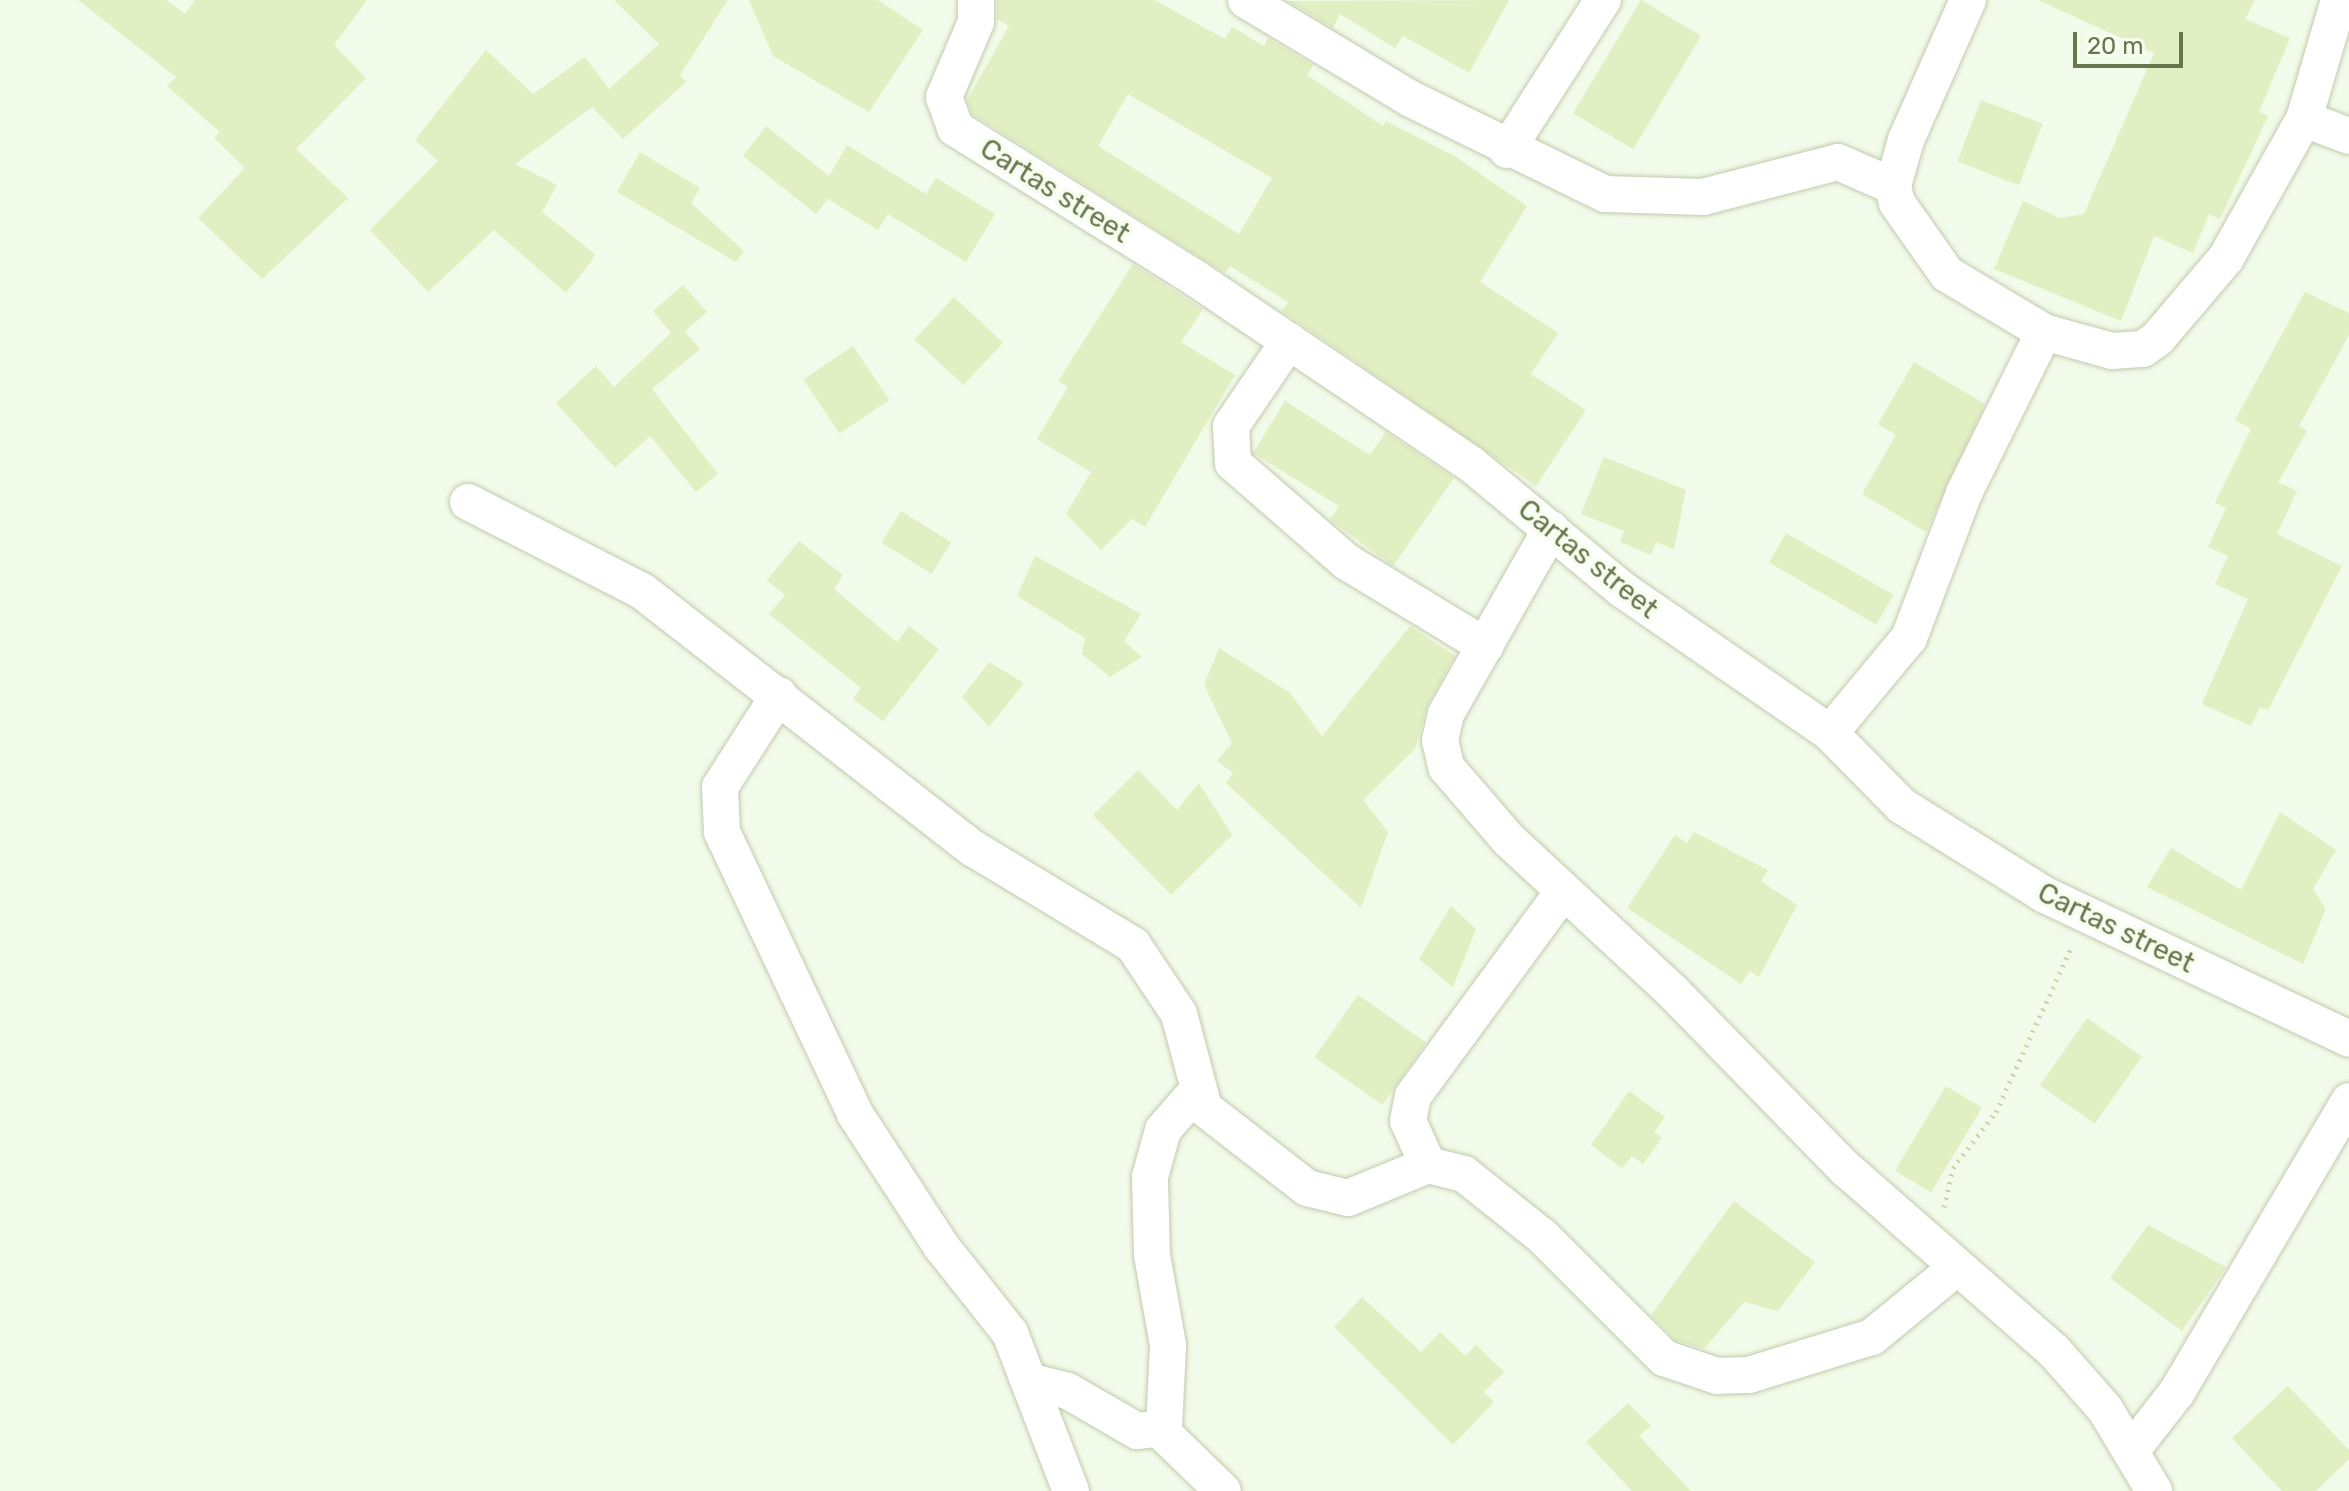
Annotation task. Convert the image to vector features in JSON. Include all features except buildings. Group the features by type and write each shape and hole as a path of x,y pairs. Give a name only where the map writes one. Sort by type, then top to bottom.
{"street":[{"name":"Cartas street","path":"976,0 976,22 944,97 947,119 1289,341 1471,464 1707,652 1830,733 1902,806 2081,914 2349,1039"},
{"path":"1246,0 1507,150 1623,198 1703,197 1838,162 1893,186 1916,239 1947,274 2044,332 2112,351 2143,349 2158,338 2226,258 2304,119 2339,0"},
{"path":"1507,150 1603,0"},
{"path":"1893,186 1968,0"},
{"path":"2304,119 2349,136"},
{"path":"1830,733 1909,638 1964,493 2044,332"},
{"path":"1289,341 1231,426 1233,463 1347,562 1485,646"},
{"path":"468,502 642,591 974,849 1133,945 1179,1014 1195,1093 1214,1119 1322,1196 1370,1194 1428,1165 1464,1174 1511,1209 1664,1358 1717,1376 1749,1375 1872,1337 1946,1257"},
{"path":"1551,529 1446,714 1441,758 1562,893 1946,1257 2054,1351 2131,1451 2154,1491"},
{"path":"779,695 720,787 722,832 855,1114 941,1246 1010,1333 1032,1382 1071,1491"},
{"path":"1428,1165 1408,1121 1413,1096 1562,893"},
{"path":"1161,1431 1170,1383 1152,1255 1150,1177 1163,1130 1195,1093"},
{"path":"2131,1451 2177,1392 2340,1138 2349,1101"},
{"path":"1032,1382 1068,1391 1137,1431 1161,1431 1223,1491"}],"path":[{"path":"1946,1257 1953,1168 1996,1112 2037,1035 2081,914"}]}
